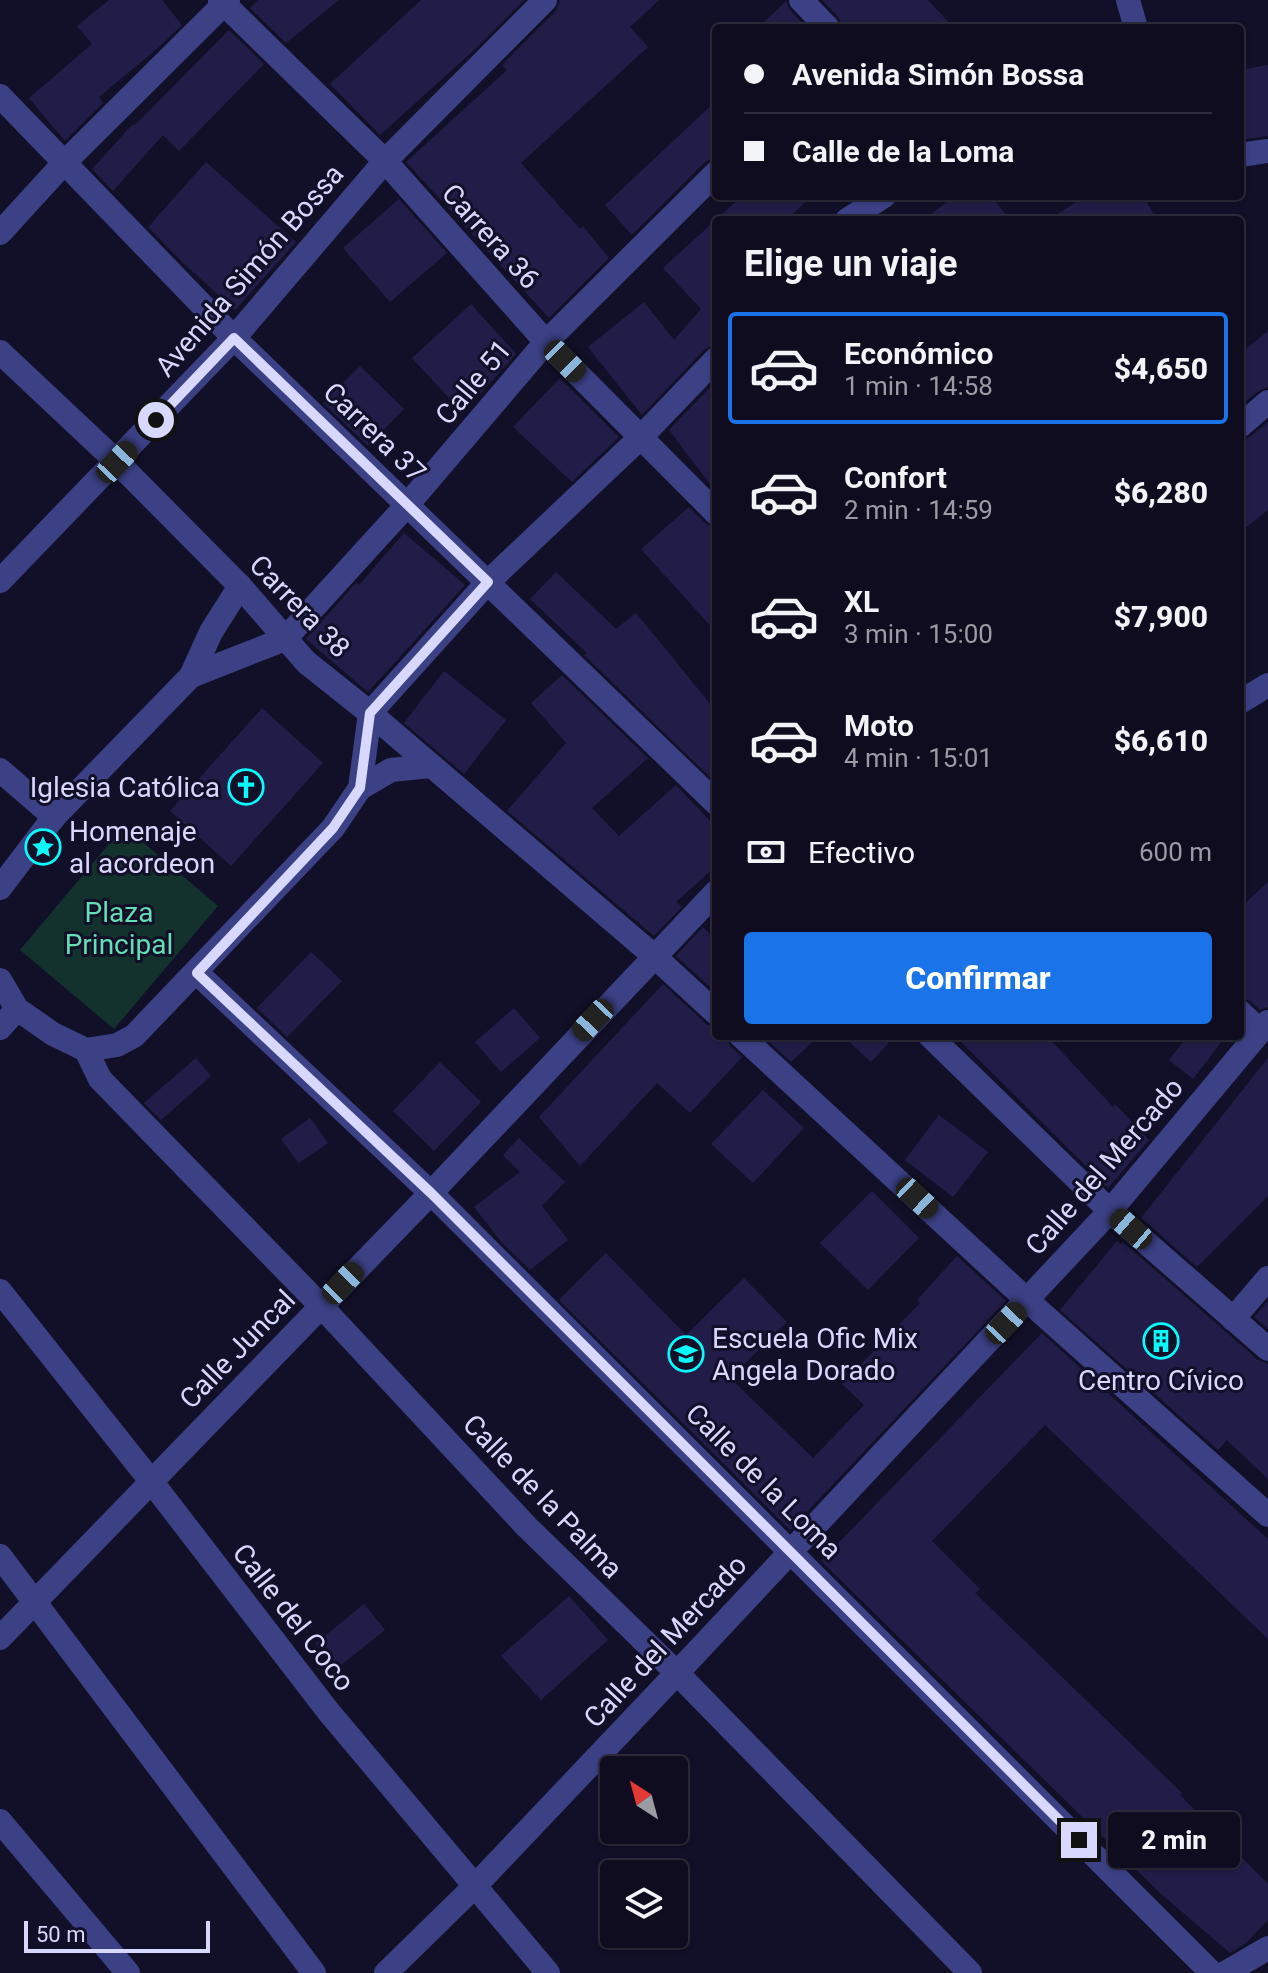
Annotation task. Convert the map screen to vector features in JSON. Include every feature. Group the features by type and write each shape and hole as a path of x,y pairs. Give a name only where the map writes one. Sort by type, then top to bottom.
{"street":[{"name":"Avenida Simón Bossa","path":"0,581 234,338 385,161 545,0"},
{"path":"801,0 824,24"},
{"path":"1128,0 1135,24"},
{"name":"Carrera 36","path":"224,1 385,161 546,342 712,509"},
{"path":"0,233 64,163 224,1"},
{"name":"Carrera 37","path":"0,96 234,338 712,799"},
{"path":"1244,154 1268,151"},
{"name":"Calle 51","path":"285,639 408,504 546,342 712,177"},
{"path":"853,216 878,200"},
{"name":"Carrera 38","path":"0,352 117,462 240,586 306,662 370,713 712,1009"},
{"path":"360,788 370,713 488,582 641,437 712,363"},
{"path":"1244,423 1268,402"},
{"path":"0,888 54,817 191,676 211,632 240,586"},
{"path":"191,676 285,639"},
{"path":"1244,700 1268,685"},
{"path":"0,980 17,1009 53,1034 86,1050 117,1045 134,1036 197,973 333,828 360,788 391,770 431,766"},
{"path":"0,770 54,817"},
{"name":"Calle Juncal","path":"0,1638 431,1193 712,896"},
{"name":"Calle de la Loma","path":"197,973 431,1193 1212,1973"},
{"path":"0,1028 17,1009"},
{"path":"1244,1014 1264,1026"},
{"name":"Calle del Mercado","path":"386,1973 476,1885 1110,1211 1264,1026"},
{"path":"745,1040 1027,1300 1268,1515"},
{"path":"934,1040 1110,1211 1268,1349"},
{"name":"Calle de la Palma","path":"86,1050 100,1079 321,1306 527,1527 677,1673 970,1973"},
{"path":"1233,1319 1268,1278"},
{"name":"Calle del Coco","path":"0,1291 328,1711 548,1973"},
{"path":"0,1556 314,1973"},
{"path":"0,1821 128,1973"},
{"path":"1225,1973 1268,1948"}],"green space":[{"name":"Plaza Principal","path":"124,826 218,906 114,1029 20,950"}],"building":[{"path":"109,0 162,0 182,25 99,97 103,103 65,141 29,98 92,44 77,26"},
{"path":"258,0 339,0 286,43 250,8"},
{"path":"421,0 524,0 380,135 330,84"},
{"path":"560,0 659,0 630,27 648,47 521,163 580,229 583,226 609,258 549,318 406,162 507,70 502,65 556,11"},
{"path":"822,0 928,0 950,24 841,24"},
{"path":"786,1 803,24 762,24"},
{"path":"229,30 264,64 179,151 163,135 113,191 92,169"},
{"path":"1268,65 1268,136 1244,139 1244,69"},
{"path":"712,105 712,159 705,162 632,235 605,205"},
{"path":"206,162 296,242 235,310 148,227"},
{"path":"399,199 447,253 390,302 343,248"},
{"path":"738,200 808,200 790,216 720,216"},
{"path":"949,200 994,200 1007,216 929,216"},
{"path":"1080,200 1145,200 1155,216 1054,216"},
{"path":"712,223 712,346 705,349 642,415 588,347 644,302 674,340 701,309 663,268"},
{"path":"471,304 516,354 463,413 412,358"},
{"path":"1268,331 1268,387 1244,403 1244,351"},
{"path":"360,366 404,409 368,446 323,403"},
{"path":"560,378 619,437 572,482 513,427"},
{"path":"712,385 712,487 669,430"},
{"path":"1268,422 1268,510 1244,529 1244,439"},
{"path":"689,507 712,526 712,628 641,549"},
{"path":"404,533 465,585 368,692 306,639"},
{"path":"556,572 616,629 636,613 712,706 712,779 584,655 587,653 530,599"},
{"path":"444,671 506,720 464,774 404,723"},
{"path":"562,675 648,758 592,808 619,836 676,785 712,823 712,870 676,902 682,907 654,936 507,811 566,743 531,703"},
{"name":"Iglesia Católica","path":"262,708 323,763 231,866 170,811"},
{"path":"1268,882 1268,1007 1260,1010 1244,999 1244,904"},
{"path":"703,927 712,936 712,989 676,956"},
{"path":"311,952 342,981 287,1037 257,1008"},
{"path":"663,984 712,1026 712,1040 728,1040 742,1057 690,1113 657,1083 580,1166 539,1117"},
{"path":"514,1008 540,1038 501,1072 475,1042"},
{"path":"767,1040 815,1040 791,1062"},
{"path":"847,1040 891,1040 871,1062"},
{"path":"959,1040 1051,1040 1113,1107 1115,1104 1149,1140 1108,1188"},
{"path":"1185,1040 1223,1040 1193,1079 1169,1060"},
{"path":"196,1058 211,1076 161,1120 144,1103"},
{"path":"1268,1058 1268,1196 1197,1267 1141,1218"},
{"path":"440,1062 481,1102 434,1151 393,1111"},
{"path":"763,1090 804,1128 753,1183 711,1144"},
{"path":"939,1115 988,1152 953,1197 905,1160"},
{"path":"310,1118 328,1143 299,1163 281,1139"},
{"path":"519,1138 565,1182 542,1206 568,1240 530,1270 503,1244 474,1207 520,1172 503,1155"},
{"path":"872,1191 919,1238 868,1290 820,1243"},
{"name":"Centro Cívico","path":"1117,1241 1123,1242 1258,1360 1268,1364 1268,1479 1227,1440 1218,1450 1060,1310"},
{"path":"606,1253 686,1335 744,1278 787,1322 730,1378 813,1458 864,1405 842,1384 920,1303 917,1300 957,1256 1006,1301 790,1530 559,1300"},
{"path":"1268,1301 1268,1329 1254,1317"},
{"path":"1042,1333 1268,1539 1268,1639 1045,1425 932,1541 980,1589 975,1593 1182,1793 1180,1795 1268,1884 1268,1920 1246,1943 1230,1953 1160,1893 821,1561"},
{"path":"569,1596 608,1640 541,1700 501,1656"},
{"path":"364,1604 385,1630 336,1669 315,1644"}],"place":[{"name":"Iglesia Católica","path":"246,787"},
{"name":"Homenaje al acordeon","path":"43,847"},
{"name":"Centro Cívico","path":"1161,1341"},
{"name":"Escuela Ofic Mix Angela Dorado","path":"686,1354"}],"route":[{"path":"156,420 234,338 488,582 370,713 360,788 333,828 197,973 431,1193 1079,1840"}]}
